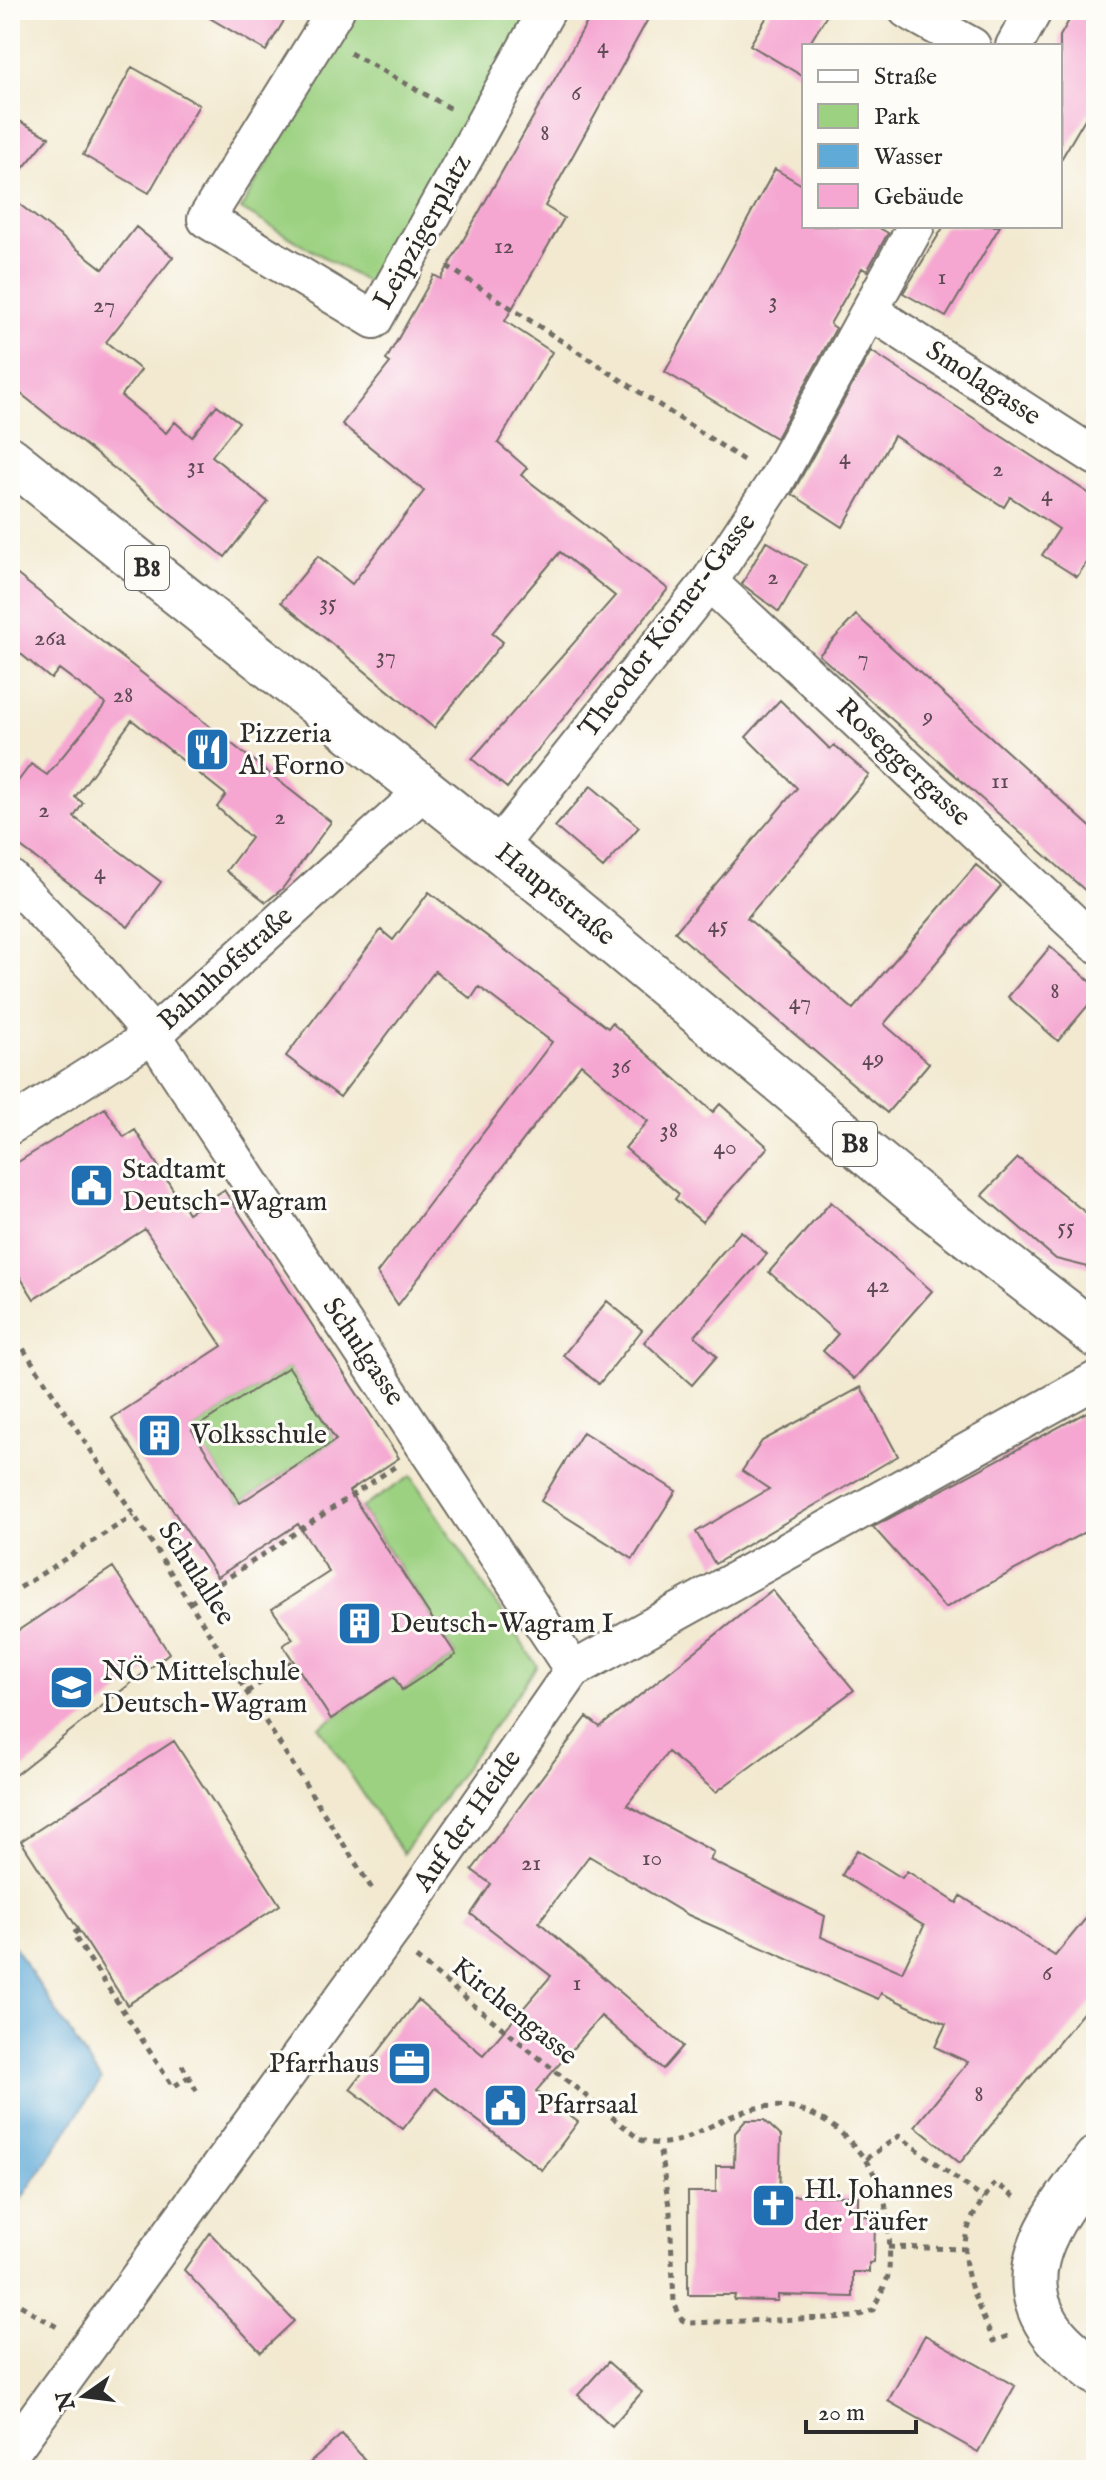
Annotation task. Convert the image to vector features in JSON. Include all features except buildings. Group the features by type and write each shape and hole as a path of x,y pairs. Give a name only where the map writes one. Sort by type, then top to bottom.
{"main road":[{"name":"Hauptstraße","path":"10,459 497,848 939,1213 1096,1335"},
{"path":"1096,2159 1051,2221 1039,2247 1036,2286 1046,2321 1067,2347 1096,2372"}],"street":[{"name":"Leipzigerplatz","path":"332,17 206,219 374,320 547,10"},
{"path":"907,10 968,44"},
{"path":"1015,44 1034,10"},
{"name":"Theodor Körner-Gasse","path":"497,848 709,582 776,481 915,228"},
{"name":"Smolagasse","path":"870,311 1096,457"},
{"name":"Roseggergasse","path":"709,582 1096,944"},
{"name":"Bahnhofstraße","path":"10,1126 153,1035 425,790"},
{"name":"Schulgasse","path":"10,878 94,966 153,1035 573,1670"},
{"name":"Auf der Heide","path":"10,2454 395,1926 573,1670 1096,1380"}],"path":[{"path":"332,17 482,127"},
{"path":"416,245 776,481"},
{"name":"Schulallee","path":"10,1329 134,1515 395,1926"},
{"path":"190,1603 426,1447"},
{"path":"10,1594 134,1515"},
{"path":"247,1692 293,1661"},
{"name":"Kirchengasse","path":"395,1926 415,1957 639,2139 659,2146"},
{"path":"79,1930 73,1934 173,2087 188,2077"},
{"path":"182,2065 199,2095"},
{"path":"792,2106 824,2120 866,2159 880,2184 886,2206 889,2272 873,2310 867,2315 703,2322 682,2320 674,2303 670,2212 659,2146 680,2140 741,2110 792,2106"},
{"path":"866,2159 899,2136 984,2199 968,2227 966,2249 971,2293 994,2341 1046,2321"},
{"path":"888,2247 966,2249"},
{"path":"10,2299 88,2346"}],"green space":[{"path":"354,10 532,10 375,287 241,209"},
{"path":"289,1367 336,1440 240,1503 192,1430"},
{"path":"411,1476 537,1666 403,1854 319,1727 394,1677 403,1690 456,1655 361,1508"}],"water":[{"path":"10,1940 101,2080 10,2216"}],"place":[{"name":"Pizzeria Al Forno","path":"208,750"},
{"name":"Stadtamt Deutsch-Wagram","path":"91,1186"},
{"name":"Volksschule","path":"160,1435"},
{"name":"Deutsch-Wagram I","path":"359,1624"},
{"name":"NÖ Mittelschule Deutsch-Wagram","path":"71,1688"},
{"name":"Pfarrhaus","path":"410,2064"},
{"name":"Pfarrsaal","path":"506,2105"},
{"name":"Hl. Johannes der Täufer","path":"773,2206"}]}
